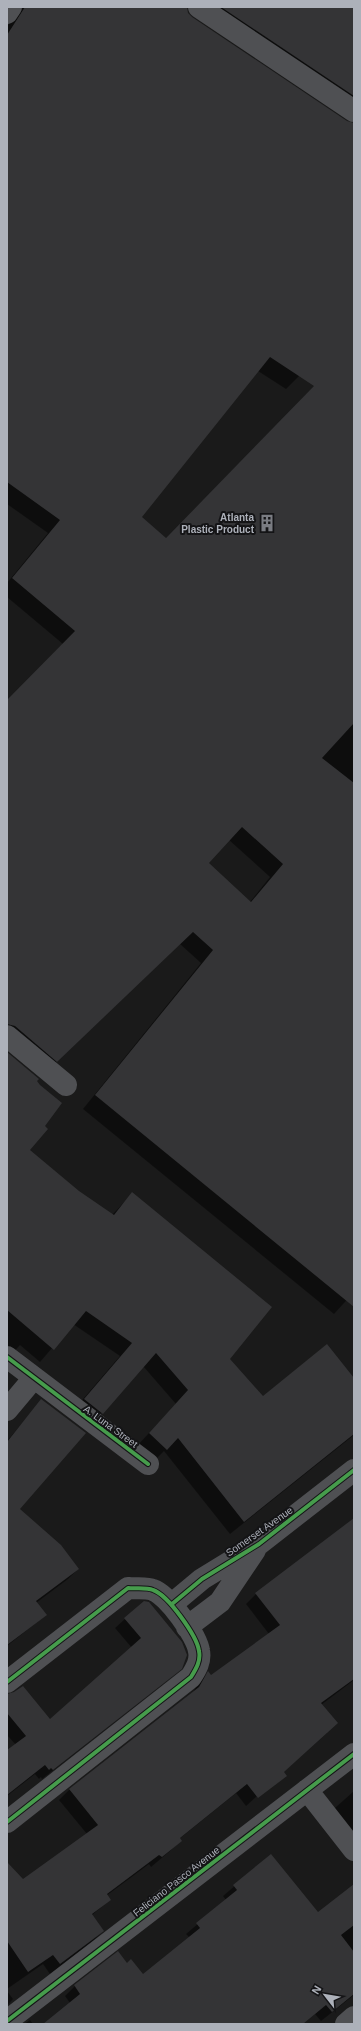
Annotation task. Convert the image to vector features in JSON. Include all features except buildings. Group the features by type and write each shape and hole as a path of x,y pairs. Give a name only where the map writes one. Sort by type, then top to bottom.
{"street":[{"path":"7,13 11,7"},
{"path":"199,7 354,112"},
{"path":"7,1036 66,1085"},
{"name":"A. Luna Street","path":"7,1357 33,1379 148,1464"},
{"path":"7,1410 33,1379"},
{"name":"Somerset Avenue","path":"172,1604 202,1579 259,1544 354,1470"},
{"name":"Somerset Avenue","path":"187,1627 220,1602 259,1544"},
{"path":"7,1682 128,1588 153,1590 172,1604 187,1627 199,1651 198,1665 191,1677 7,1822"},
{"name":"Feliciano Pasco Avenue","path":"7,2021 354,1754"},
{"path":"307,1790 354,1850"},
{"path":"346,2024 354,2017"}],"cycle path":[{"path":"7,1357 148,1464"},
{"path":"172,1604 202,1579 259,1544 354,1470"},
{"path":"7,1682 128,1588 144,1588 159,1593 174,1608 188,1626 199,1651 199,1662 191,1677 7,1822"},
{"path":"7,2021 354,1754"}],"place":[{"name":"Atlanta Plastic Product","path":"267,523"}]}
